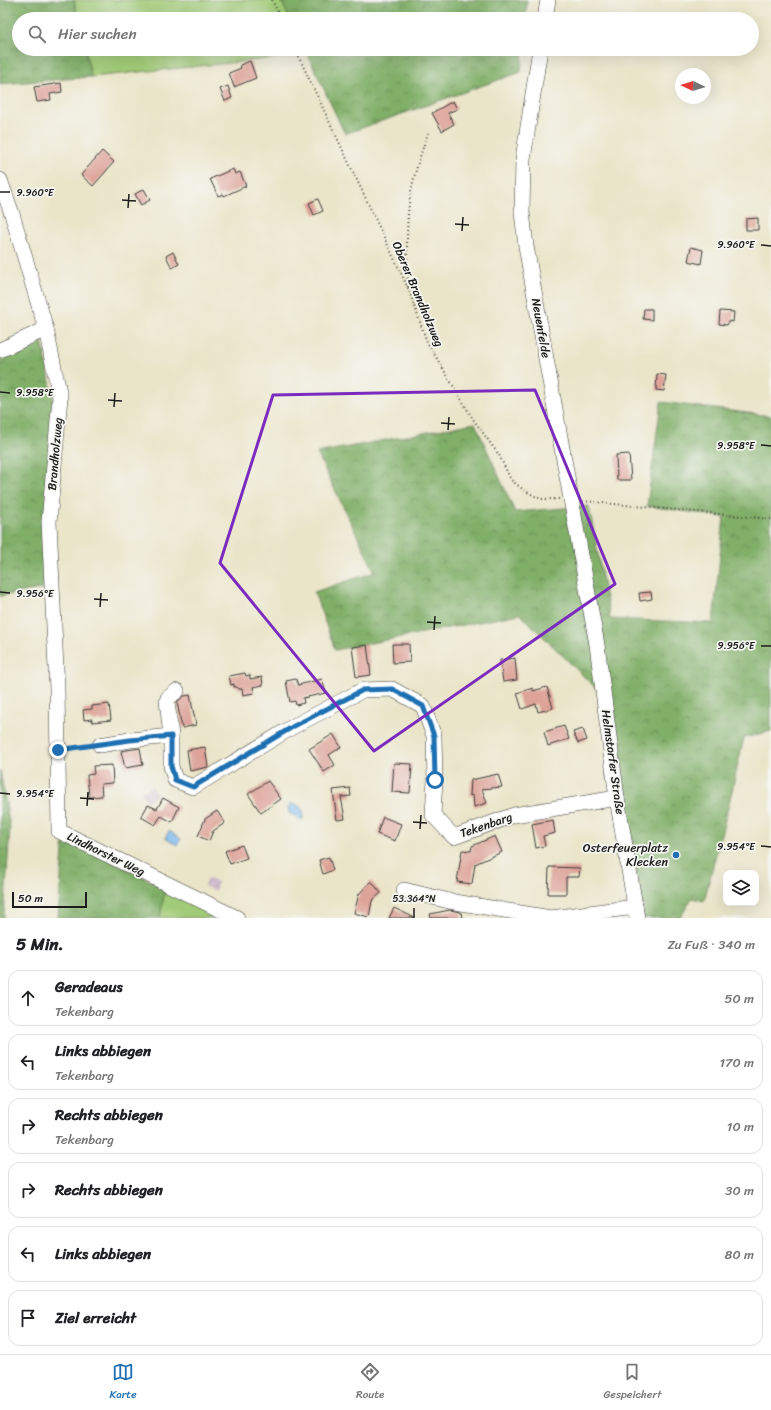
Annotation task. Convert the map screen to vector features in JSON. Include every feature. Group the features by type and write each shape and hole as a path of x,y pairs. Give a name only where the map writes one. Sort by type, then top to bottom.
{"street":[{"path":"546,12 548,0"},
{"name":"Neuenfelde","path":"539,56 523,158 522,212 526,246 590,606"},
{"name":"Brandholzweg","path":"0,180 12,214 46,329 60,397 49,522 57,689"},
{"path":"0,350 46,329"},
{"name":"Helmstorfer Straße","path":"590,606 597,645 617,798 636,912"},
{"name":"Lindhorster Weg","path":"57,689 59,831 236,918"},
{"name":"Tekenbarg","path":"171,736 171,766 175,780 193,787 294,726 363,690 392,689 423,706 434,736 435,780 433,815 454,837 514,815 617,798"},
{"path":"100,745 171,736 167,701 177,691"},
{"path":"404,890 449,901 551,918 636,912"}],"path":[{"path":"272,0 278,12"},
{"name":"Oberer Brandholzweg","path":"298,56 408,288 427,342 473,419 499,455 511,480 525,491 542,498 771,519"},
{"path":"408,288 407,242 409,203 417,166 428,133"},
{"path":"58,750 100,745"}],"highlighted area":[{"path":"535,390 615,584 374,751 220,563 273,395"}],"shaded area":[{"path":"152,786 157,795 147,801 141,792"},
{"path":"207,878 218,882 215,891 204,886"}],"green space":[{"path":"0,0 74,0 77,12 12,12 12,56 86,56 91,77 0,84"},
{"path":"74,0 281,0 287,12 77,12"},
{"path":"281,0 527,0 526,12 287,12"},
{"path":"86,56 296,56 91,77"},
{"path":"308,56 522,56 521,72 345,134"},
{"path":"42,340 53,397 47,588 0,596 0,360"},
{"path":"661,402 771,416 771,731 744,738 704,901 692,898 680,918 644,918 610,702 520,614 335,650 314,592 375,572 317,453 475,423 515,512 589,506 610,619 713,623 724,517 647,506"},
{"path":"0,770 10,827 4,918 0,918"},
{"path":"64,837 165,888 160,918 58,918"},
{"path":"165,888 224,918 160,918"}],"water":[{"path":"290,804 297,805 301,808 303,812 303,819 299,820 297,817 289,813 288,808"},
{"path":"169,831 181,839 177,845 165,838"}],"building":[{"path":"250,61 256,78 234,87 229,73 241,68 240,65"},
{"path":"61,83 62,92 50,94 51,100 37,102 34,87"},
{"path":"228,86 232,98 225,101 220,89"},
{"path":"453,101 457,109 448,113 454,124 442,131 432,113"},
{"path":"102,151 114,162 93,186 81,175"},
{"path":"233,169 235,174 240,172 246,186 224,196 223,194 218,196 210,179"},
{"path":"144,189 150,200 141,205 135,194"},
{"path":"318,199 323,211 314,215 309,203"},
{"path":"758,218 758,230 746,230 746,219"},
{"path":"691,247 703,250 701,264 688,261"},
{"path":"173,252 179,264 172,268 166,256"},
{"path":"644,309 652,309 652,320 643,319"},
{"path":"720,311 734,312 733,322 729,321 727,325 719,324"},
{"path":"657,374 666,375 664,391 656,390"},
{"path":"629,454 631,480 617,480 616,455"},
{"path":"651,592 652,599 640,601 639,593"},
{"path":"392,644 409,644 410,662 393,663"},
{"path":"367,645 371,675 356,677 352,647"},
{"path":"515,658 517,680 503,682 500,660"},
{"path":"245,673 246,676 250,675 250,679 262,677 263,685 253,687 254,693 243,695 242,689 234,687 234,684 231,685 229,676"},
{"path":"296,679 298,685 322,679 326,693 303,698 304,703 296,705 295,701 290,702 286,681"},
{"path":"547,687 553,708 538,712 536,704 522,709 517,693 533,688 533,691"},
{"path":"190,695 196,725 182,728 177,702 184,696"},
{"path":"109,704 111,720 92,722 92,719 84,720 83,710 92,709 92,706"},
{"path":"564,726 569,739 548,746 544,732"},
{"path":"583,729 587,740 578,743 573,732"},
{"path":"333,734 341,747 329,755 335,765 324,772 309,749"},
{"path":"205,747 208,767 190,771 187,750"},
{"path":"140,748 143,765 125,768 121,751"},
{"path":"394,763 412,764 410,793 392,792"},
{"path":"112,765 113,783 101,784 102,796 89,797 87,775 94,774 93,766"},
{"path":"498,774 502,787 482,789 487,803 474,807 473,795 470,796 471,780"},
{"path":"268,781 281,799 261,813 248,794"},
{"path":"350,788 351,796 341,797 345,819 337,820 333,790"},
{"path":"163,798 179,807 172,822 161,816 155,825 141,817 148,805 157,809"},
{"path":"217,811 225,823 213,831 209,841 198,836 205,819"},
{"path":"383,817 401,824 395,841 377,834"},
{"path":"553,820 555,833 543,836 545,846 536,848 532,824"},
{"path":"495,836 502,852 475,864 472,884 457,882 462,850 471,851 472,846"},
{"path":"242,845 247,858 230,864 225,851"},
{"path":"329,857 333,870 323,874 319,860"},
{"path":"549,867 580,868 579,877 566,877 566,894 548,894"},
{"path":"371,881 381,893 372,901 369,917 354,913 359,894"},
{"path":"394,908 415,918 389,918"},
{"path":"450,910 461,912 462,918 431,918 430,914"}],"place":[{"name":"Osterfeuerplatz Klecken","path":"676,855"}],"route":[{"path":"58,750 171,736 171,766 175,780 193,787 294,726 363,690 392,689 423,706 434,736 435,780"}]}
